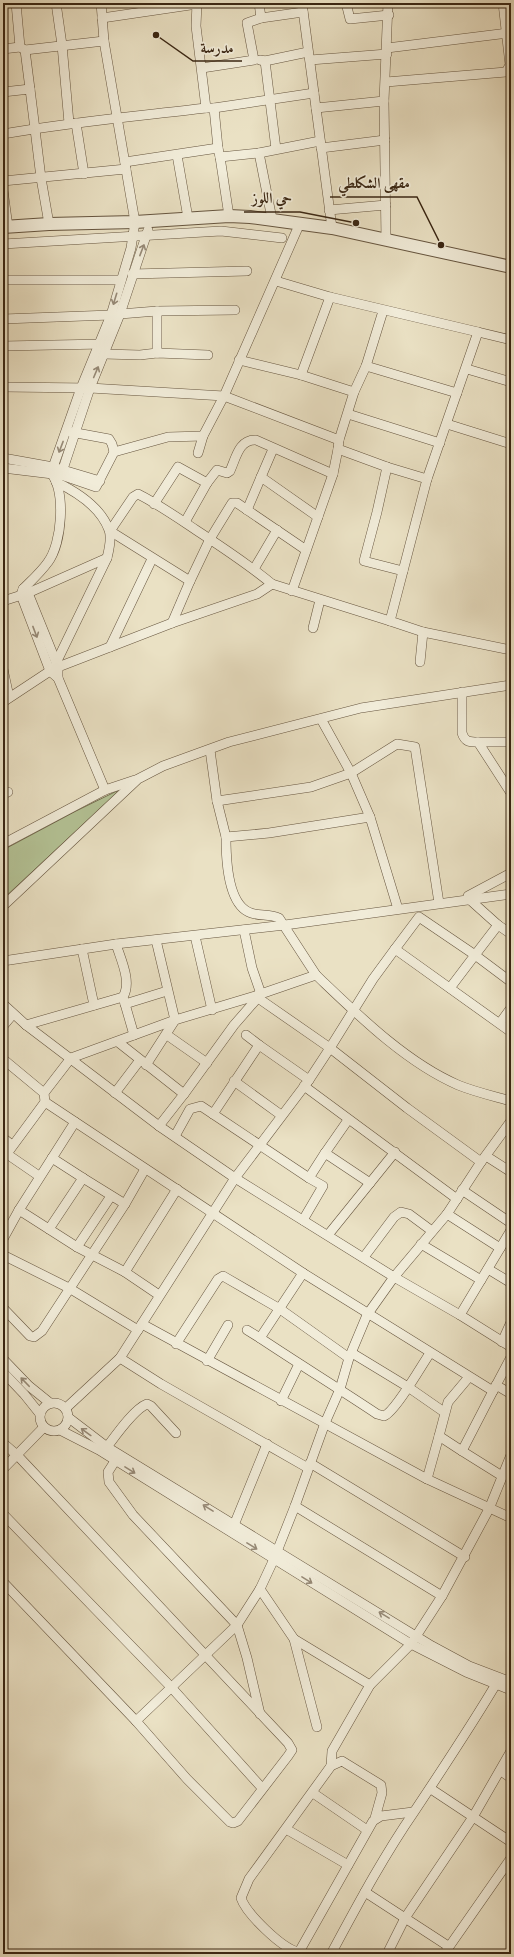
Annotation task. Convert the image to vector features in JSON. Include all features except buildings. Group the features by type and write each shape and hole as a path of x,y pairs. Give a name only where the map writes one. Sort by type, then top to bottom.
{"street":[{"path":"16,3 36,128 41,178 49,224"},
{"path":"56,3 72,123 84,174"},
{"path":"101,3 104,41 135,222 134,235 121,280 115,314"},
{"path":"102,18 154,6 197,3 196,26 202,68 219,152 229,216"},
{"path":"259,3 262,18"},
{"path":"346,3 350,19 389,15"},
{"path":"386,240 384,101 389,15 388,3"},
{"path":"386,82 506,72 510,65 508,33 503,3"},
{"path":"254,60 247,23 302,7 332,228"},
{"path":"202,68 254,60 265,61 309,56 387,51 508,33"},
{"path":"3,49 104,41"},
{"path":"265,61 276,149"},
{"path":"3,92 30,89"},
{"path":"3,134 72,123 210,108 314,93"},
{"path":"316,108 384,101"},
{"path":"3,181 84,174 177,155 219,152 259,153 276,149 320,144 385,140"},
{"path":"259,153 272,220"},
{"path":"177,155 188,218"},
{"path":"3,190 6,227 49,224 135,222 229,216 300,223 332,228 511,267"},
{"path":"329,210 386,205"},
{"path":"24,593 48,562 54,550 60,512 57,474 86,388 147,235 149,221"},
{"path":"198,453 204,436 224,396 276,281 300,223"},
{"path":"3,244 221,231 282,238"},
{"path":"132,274 247,271"},
{"path":"3,280 121,280"},
{"path":"276,281 383,311 511,340"},
{"path":"301,375 330,297"},
{"path":"3,318 157,311 235,310"},
{"path":"157,311 157,353"},
{"path":"292,592 333,474 339,444 354,392 366,366 383,311"},
{"path":"390,621 427,479 467,369 478,332"},
{"path":"3,346 103,344"},
{"path":"86,388 104,354 103,344"},
{"path":"104,354 140,356 157,353 208,355"},
{"path":"239,360 301,375 354,392"},
{"path":"366,366 457,393"},
{"path":"467,369 511,382"},
{"path":"3,387 86,388 224,396 339,444 387,467 427,479"},
{"path":"348,414 440,443"},
{"path":"447,424 511,444"},
{"path":"3,458 17,465 57,474 94,487 100,481 114,452 112,444 109,438 72,432"},
{"path":"114,452 168,437 204,436"},
{"path":"185,522 216,470 227,473 230,471 241,446 245,441 256,440 273,449 333,474"},
{"path":"247,510 273,449"},
{"path":"3,468 17,465"},
{"path":"3,476 17,465"},
{"path":"154,504 178,467 208,483"},
{"path":"387,467 364,561 403,571"},
{"path":"57,474 96,511 110,531 152,559 190,581"},
{"path":"261,477 318,516"},
{"path":"55,667 107,558 110,531 135,495 185,522 254,569 272,584 292,592 423,632 511,650"},
{"path":"172,623 210,539 232,503 237,503 306,550"},
{"path":"254,569 277,530"},
{"path":"3,601 107,558"},
{"path":"110,647 152,559"},
{"path":"3,669 6,699 55,667 172,623 257,594 272,584"},
{"path":"24,593 105,790"},
{"path":"313,628 320,600"},
{"path":"420,662 423,632"},
{"path":"3,844 105,790 138,779 163,766 229,742 361,708 511,685"},
{"path":"462,692 462,733 464,738 468,742 511,742"},
{"path":"321,719 351,773 370,817 398,909"},
{"path":"478,742 511,793"},
{"path":"217,801 311,788 351,773 397,744 414,747 439,903"},
{"path":"210,750 217,801 226,837 229,876 235,896 243,907 251,913 272,915 279,918 285,925 305,960 316,975 354,1010 402,1050 427,1067 457,1084 511,1101"},
{"path":"3,906 138,779"},
{"path":"226,837 269,833 370,817"},
{"path":"459,900 511,874"},
{"path":"3,961 116,944 285,925 511,894"},
{"path":"469,899 511,934"},
{"path":"66,1408 120,1358 159,1294 258,1145 306,1083 330,1048 373,979 419,917 425,905"},
{"path":"419,917 511,982"},
{"path":"450,988 498,924"},
{"path":"244,930 259,996 483,1159 511,1172"},
{"path":"195,936 212,1010"},
{"path":"115,1093 167,1035 175,1020 156,940"},
{"path":"116,944 127,982 127,991 124,1000 134,1035"},
{"path":"82,949 94,1005"},
{"path":"395,949 511,1032"},
{"path":"39,1176 5,1156 71,1058 175,1020 259,996 316,975"},
{"path":"26,1024 94,1005 168,991"},
{"path":"160,1126 234,1025 259,996"},
{"path":"3,1004 13,1014 115,1093 236,1178 394,1277 460,1315 511,1348"},
{"path":"500,1023 511,1008"},
{"path":"3,1026 13,1014"},
{"path":"167,1035 207,1063"},
{"path":"246,1035 306,1083 348,1120 395,1152 457,1199"},
{"path":"118,1042 184,1094"},
{"path":"213,1114 259,1045"},
{"path":"3,1059 45,1098 75,1122 145,1169 368,1315 469,1377 511,1394"},
{"path":"234,1081 281,1115"},
{"path":"175,1136 190,1109 201,1106 258,1145 323,1186 303,1220"},
{"path":"309,1178 348,1120"},
{"path":"136,1721 237,1625 260,1589 296,1506 309,1465 325,1423 340,1390 351,1356 368,1315 394,1277 447,1214 483,1159 511,1121"},
{"path":"3,1239 39,1176 75,1122"},
{"path":"3,1138 12,1146"},
{"path":"328,1235 395,1152"},
{"path":"325,1153 370,1183"},
{"path":"52,1158 125,1204"},
{"path":"3,1308 26,1332 34,1337 42,1331 125,1204 145,1169"},
{"path":"49,1229 83,1178"},
{"path":"125,1272 177,1190"},
{"path":"462,1190 511,1223"},
{"path":"77,1247 111,1196"},
{"path":"19,1210 77,1247 92,1253 159,1294"},
{"path":"364,1257 394,1217 401,1212 409,1214 432,1231"},
{"path":"447,1214 500,1248"},
{"path":"460,1315 511,1230"},
{"path":"421,1244 480,1280"},
{"path":"3,1255 69,1288 140,1327 207,1360 427,1479 511,1518"},
{"path":"488,1268 511,1283"},
{"path":"260,1338 303,1273"},
{"path":"176,1344 221,1276 226,1277 280,1309 351,1356 408,1387 444,1412"},
{"path":"502,1342 511,1322"},
{"path":"207,1360 228,1325"},
{"path":"247,1330 322,1380 377,1414 384,1416 390,1412 430,1353"},
{"path":"462,1451 511,1357"},
{"path":"120,1358 161,1384 267,1444 309,1465 465,1557"},
{"path":"3,1359 29,1386 50,1403"},
{"path":"281,1401 299,1364"},
{"path":"3,1372 24,1394 40,1414 41,1423 44,1427 51,1431 60,1430 233,1529"},
{"path":"427,1479 444,1412 452,1396 469,1377"},
{"path":"40,1414 45,1405 50,1403 59,1403 66,1408 69,1418 107,1447 411,1644 466,1672 511,1682"},
{"path":"107,1447 138,1410 148,1404 152,1406 176,1433"},
{"path":"60,1430 67,1423 69,1418"},
{"path":"3,1469 18,1456 44,1427"},
{"path":"439,1436 502,1476"},
{"path":"3,1443 18,1456 288,1743 292,1750 238,1821 233,1823 187,1779 136,1721 3,1582"},
{"path":"233,1529 267,1444"},
{"path":"331,1766 342,1761 381,1785 382,1793 375,1818 302,1948 297,1952 276,1939 245,1907 241,1898 249,1879 313,1793 331,1766 332,1751 370,1685 411,1644 442,1596 465,1557 489,1509 511,1455"},
{"path":"115,1461 108,1472 109,1482 133,1515 237,1625 247,1658 260,1714"},
{"path":"296,1506 442,1596"},
{"path":"3,1514 171,1687 262,1788"},
{"path":"275,1555 399,1625 459,1661 499,1680 511,1690"},
{"path":"260,1589 294,1639 317,1727"},
{"path":"394,1633 399,1625"},
{"path":"294,1639 370,1685"},
{"path":"331,1954 365,1892 413,1812 431,1789 499,1680"},
{"path":"387,1954 405,1918 473,1817 501,1771 511,1751"},
{"path":"501,1771 511,1778"},
{"path":"431,1789 511,1842"},
{"path":"313,1793 367,1830"},
{"path":"375,1818 413,1812"},
{"path":"286,1829 348,1865"},
{"path":"365,1892 405,1918 446,1950 511,1858"}],"green space":[{"path":"121,789 3,899 3,850"}],"place":[{"name":"مدرسة","path":"156,35"},
{"name":"حي اللوز","path":"356,223"},
{"name":"مقهى الشكلطي","path":"441,245"}]}
